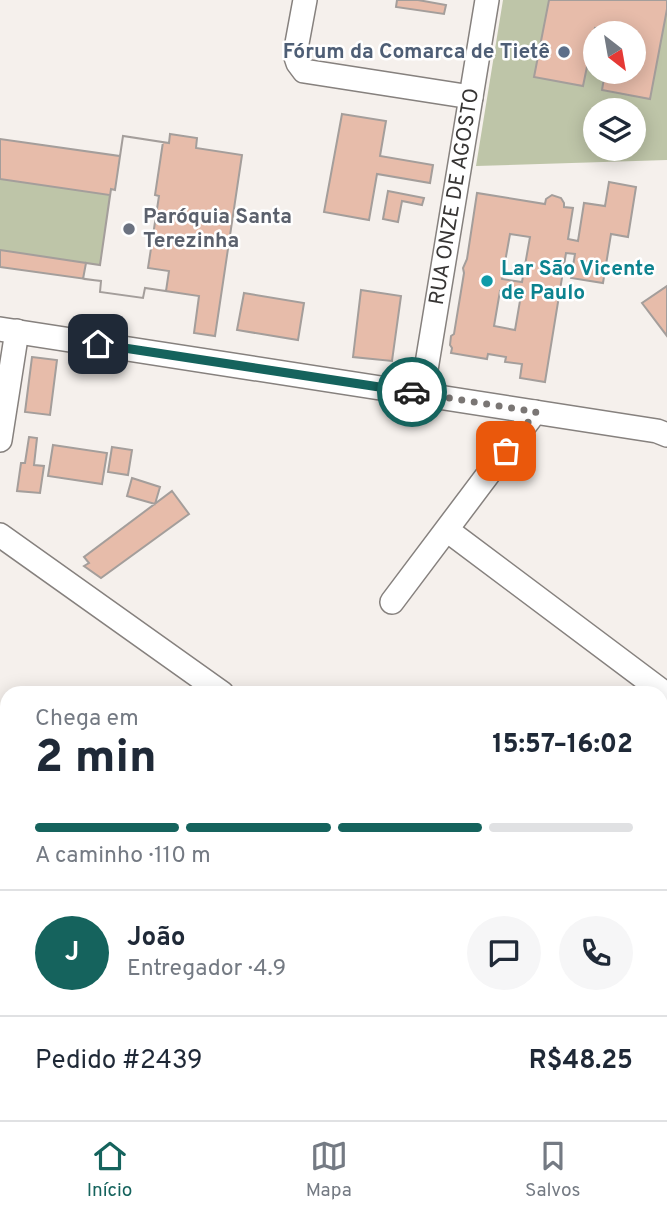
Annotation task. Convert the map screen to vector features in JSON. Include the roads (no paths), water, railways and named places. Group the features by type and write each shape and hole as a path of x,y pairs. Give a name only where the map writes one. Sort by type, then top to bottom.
{"street":[{"path":"305,0 295,54 304,71 471,97"},
{"name":"RUA ONZE DE AGOSTO","path":"422,394 487,0"},
{"path":"0,440 8,330 657,431 667,435"},
{"path":"392,602 536,412"},
{"path":"447,530 655,686"},
{"path":"0,535 212,686"}],"place":[{"name":"Fórum da Comarca de Tietê","path":"564,52"},
{"name":"Paróquia Santa Terezinha","path":"129,229"},
{"name":"Lar São Vicente de Paulo","path":"487,281"}]}
